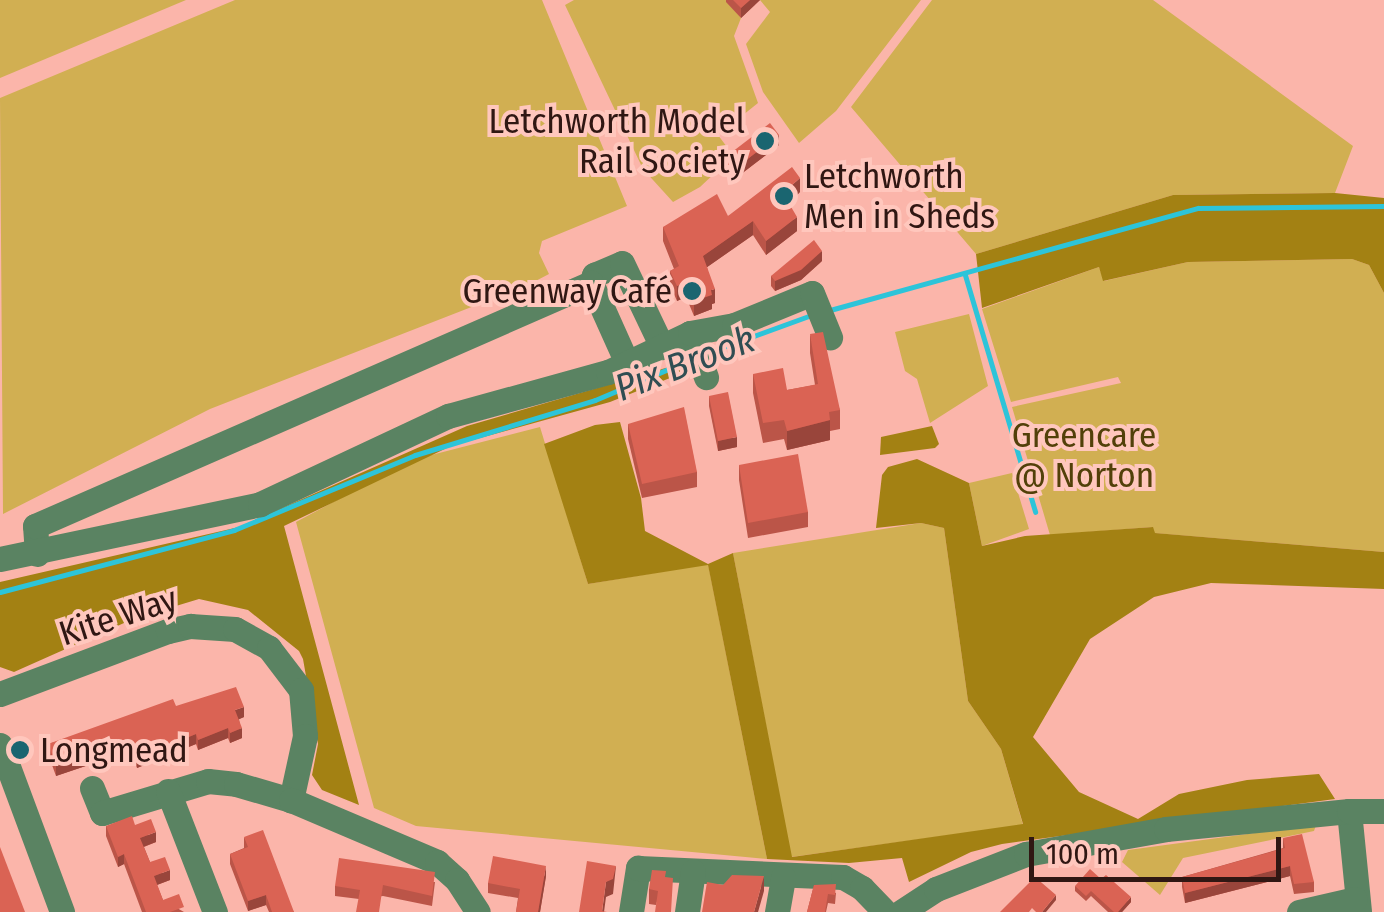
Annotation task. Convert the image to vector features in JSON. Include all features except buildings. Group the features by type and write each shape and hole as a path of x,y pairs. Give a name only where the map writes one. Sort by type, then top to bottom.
{"street":[{"path":"617,368 592,283 594,275 622,262 662,346"},
{"path":"36,554 35,526 592,283"},
{"path":"0,560 260,504 448,416 617,368 690,333 734,325 812,293 830,337"},
{"path":"690,333 706,377"},
{"name":"Kite Way","path":"0,694 168,631 190,626 235,628 269,648 301,690 305,736 291,800"},
{"path":"0,745 8,791 62,912"},
{"path":"92,788 102,813 168,791 223,782 291,800 437,862 457,880 478,912"},
{"path":"168,791 215,912"},
{"path":"1299,912 1357,906 1349,810"},
{"path":"901,912 936,889 1026,854 1166,829 1349,810 1384,812"},
{"path":"631,912 638,868 783,878 843,877 862,888 885,912"},
{"path":"687,912 693,871"},
{"path":"777,912 783,878"}],"green space":[{"path":"0,0 186,0 0,78"},
{"path":"235,0 542,0 627,206 542,241 539,253 549,274 528,285 210,409 3,514 0,98"},
{"path":"574,0 728,0 741,18 734,36 758,103 718,135 727,147 716,172 700,187 673,202 643,169 565,5"},
{"path":"760,0 921,0 836,111 799,143 763,92 746,44 770,12"},
{"path":"932,0 1153,0 1353,146 1335,193 1173,195 976,254 851,107"},
{"name":"Greencare @ Norton","path":"1352,259 1369,265 1384,293 1384,552 1154,533 1152,527 1050,535 1012,407 1121,383 1118,377 1011,402 982,309 1099,267 1104,281 1188,262"},
{"path":"969,314 988,386 930,423 917,379 905,371 895,332"},
{"path":"540,427 588,584 708,564 767,859 416,826 374,808 296,522 412,460"},
{"path":"1012,473 1029,529 982,546 969,483"},
{"path":"921,523 944,528 968,701 1001,749 1023,825 791,857 733,553"},
{"path":"1316,825 1314,831 1183,858 1160,895 1122,862 1128,850"}],"shaded area":[{"path":"1335,193 1384,198 1384,293 1369,265 1352,259 1188,262 1103,281 1099,267 982,308 976,254 1173,195"},
{"path":"686,362 690,370 610,402 451,446 284,526 359,805 322,790 312,775 318,744 303,659 299,651 248,610 199,599 133,619 14,672 0,667 0,582 239,527 467,426"},
{"path":"620,422 641,498 645,531 708,564 733,553 792,857 1023,824 1001,749 968,701 944,528 921,523 876,528 882,475 888,467 917,459 969,483 982,546 1025,536 1153,527 1155,533 1384,552 1384,589 1211,583 1154,597 1090,639 1033,737 1079,792 1138,819 1179,794 1247,780 1319,774 1335,799 1002,844 971,852 909,882 902,858 849,863 767,859 708,565 588,584 544,444 595,425"},
{"path":"932,426 939,444 935,448 880,455 881,437"}],"waterway":[{"name":"Pix Brook","path":"830,310 1198,208 1384,206"},
{"path":"965,275 1035,512"},
{"name":"Pix Brook","path":"707,353 814,314"},
{"name":"Pix Brook","path":"0,592 234,530 415,455 595,400 692,359"}],"place":[{"name":"Letchworth Model Rail Society","path":"765,141"},
{"name":"Letchworth Men in Sheds","path":"784,196"},
{"name":"Greenway Café","path":"692,291"},
{"name":"Longmead","path":"20,750"}]}
